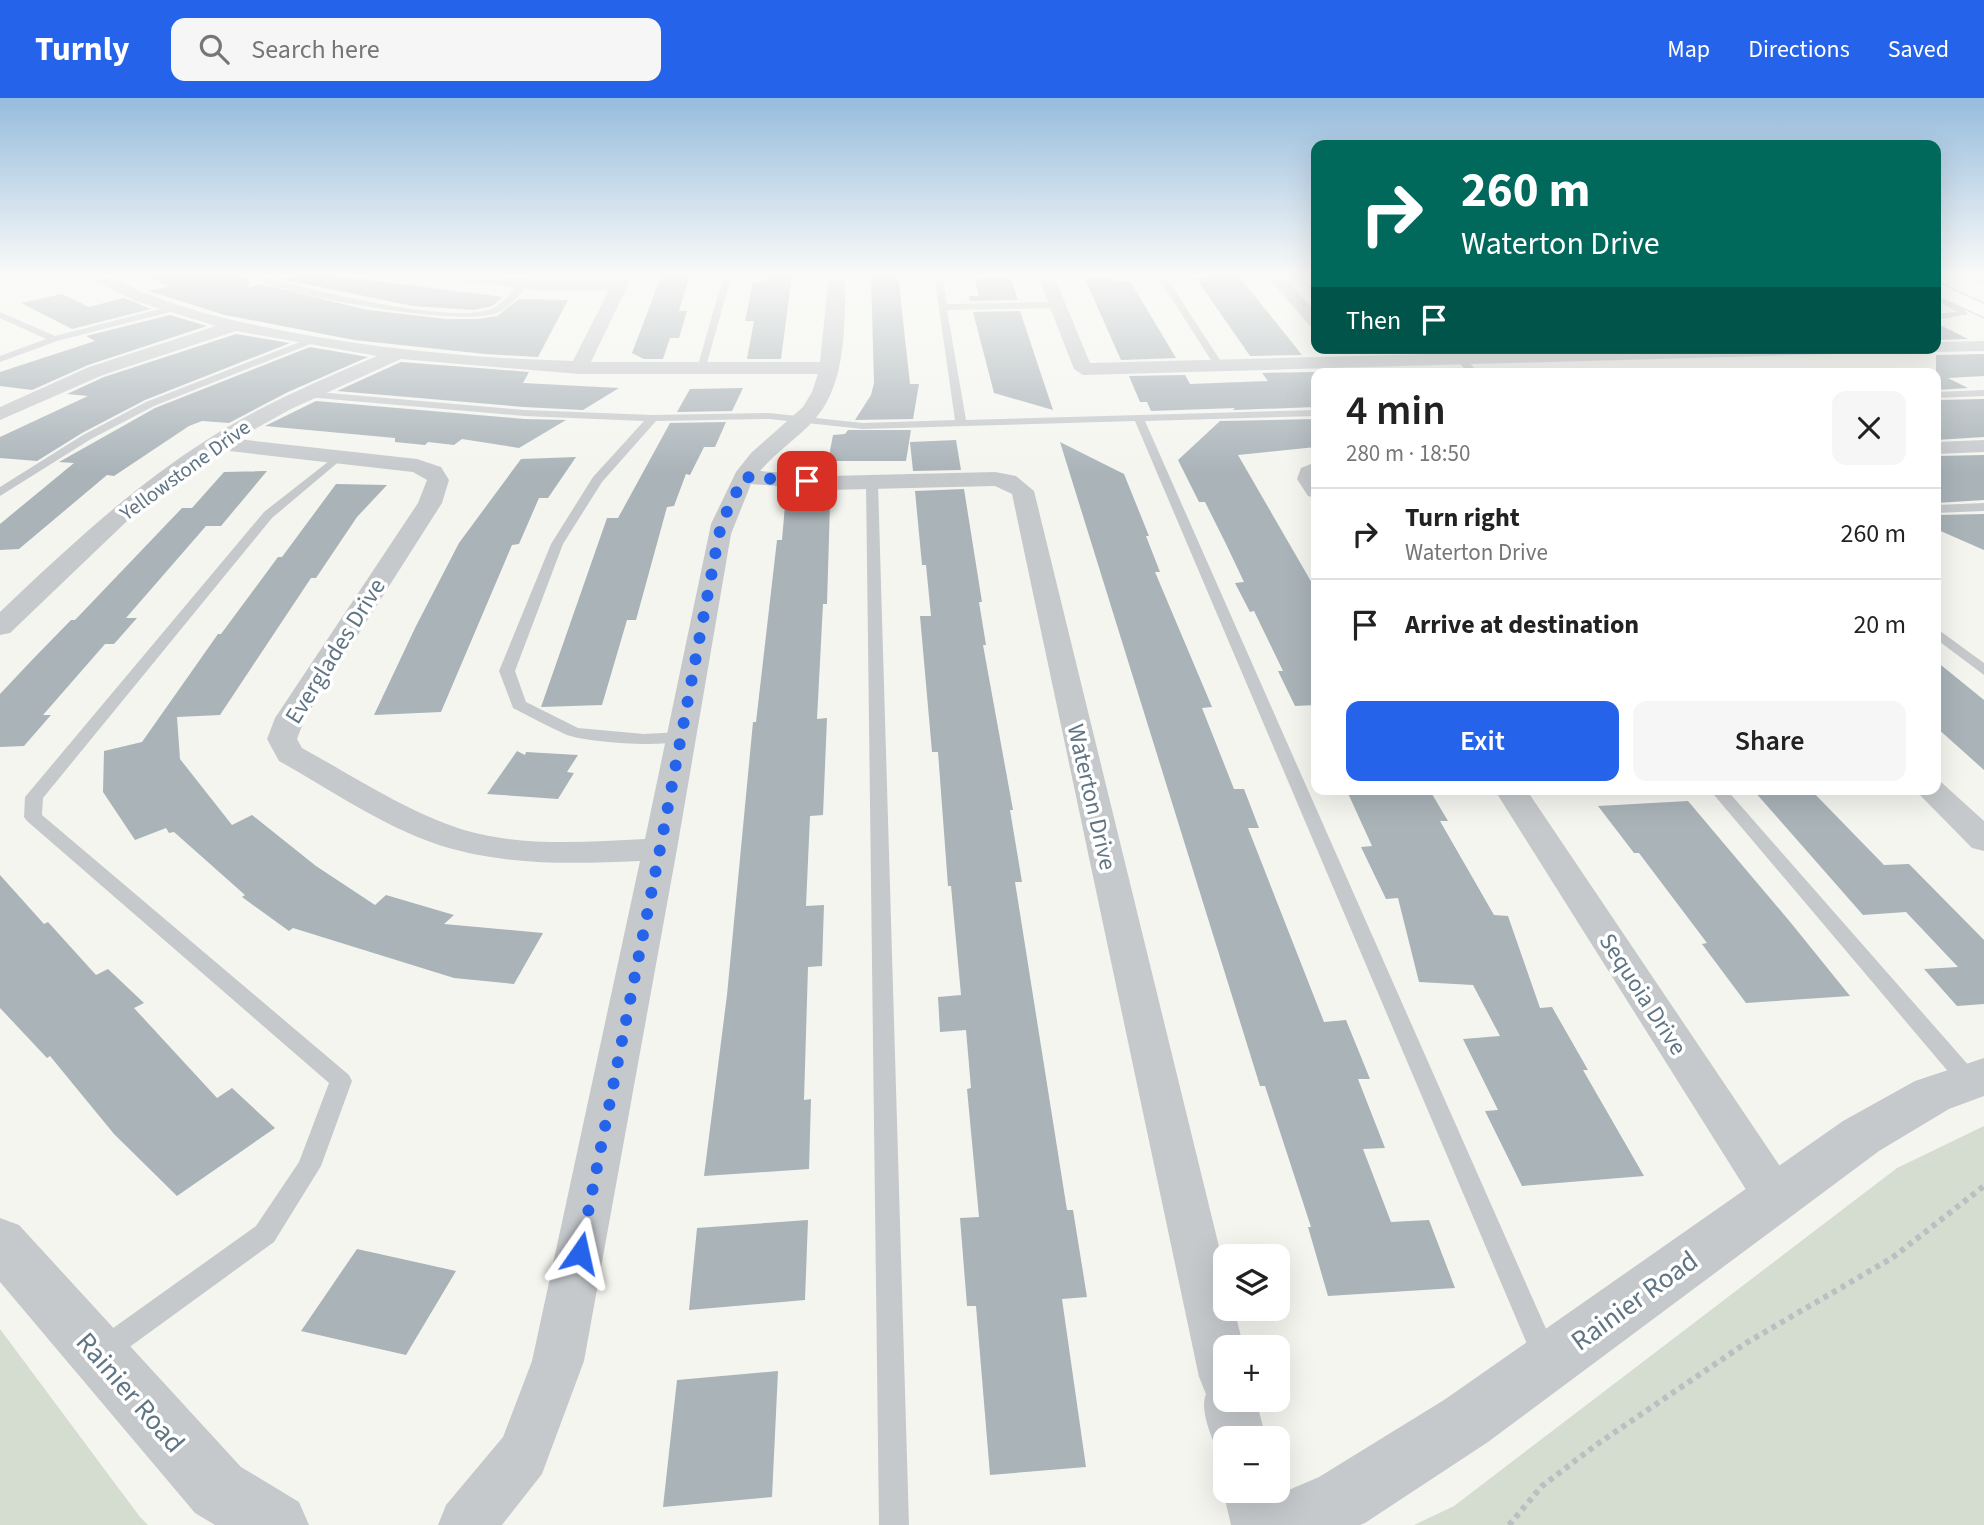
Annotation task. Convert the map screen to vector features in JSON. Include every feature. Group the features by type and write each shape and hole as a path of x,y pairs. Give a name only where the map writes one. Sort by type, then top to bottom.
{"street":[{"path":"0,414 96,371 189,341"},
{"path":"310,341 397,354 579,368 827,368"},
{"path":"579,368 592,341"},
{"path":"466,1525 523,1455 558,1361 660,849 719,534 744,477 760,457 802,419 822,392 830,341"},
{"path":"1071,341 1083,369 1219,366 1345,355 1472,360 1581,354"},
{"path":"1941,347 1984,346"},
{"name":"Yellowstone Drive","path":"0,627 80,549 150,490 217,443 306,394 397,354"},
{"name":"Everglades Drive","path":"217,443 417,466 433,472 438,480 429,503 290,718 282,739 290,754 426,827 471,843 523,852 660,849"},
{"path":"1941,448 1984,446"},
{"name":"Waterton Drive","path":"744,477 872,483 995,479 1007,481 1023,491 1215,1335"},
{"name":"Sequoia Drive","path":"1514,795 1776,1198"},
{"path":"1936,795 1984,840"},
{"name":"Rainier Road","path":"1284,1525 1342,1500 1465,1421 1861,1136 1933,1095 1977,1080"},
{"name":"Rainier Road","path":"0,1242 218,1490 276,1525"},
{"path":"1254,1503 1259,1525"}],"lane":[{"path":"0,359 50,341"},
{"path":"0,492 87,437 150,404 310,341"},
{"path":"700,370 709,341"},
{"path":"947,341 961,424"},
{"path":"1203,341 1219,366"},
{"path":"1941,395 1984,393"},
{"path":"306,394 524,413 653,418 769,416 863,426 1311,413"},
{"path":"653,418 597,480 557,544 507,671 519,705 574,732 644,739 681,737"},
{"path":"1139,419 1548,1362"},
{"path":"98,1354 265,1234 309,1166 341,1081 33,817 34,797 268,515 338,457"},
{"path":"872,483 894,1525"},
{"path":"1941,509 1984,507"},
{"path":"1941,636 1984,670"},
{"path":"1722,795 1977,1080"}],"path":[{"path":"1509,1525 1542,1486 1596,1445 1746,1343 1892,1258 1984,1186"}],"shaded area":[{"path":"1984,1126 1984,1525 1414,1525 1454,1506 1897,1168"},
{"path":"0,1329 140,1517 148,1525 0,1525"}],"building":[{"path":"95,341 162,341 88,365 32,390 0,386 0,372"},
{"path":"216,341 290,343 145,400 82,433 37,461 0,458 0,437 88,396 67,394 104,377"},
{"path":"360,341 547,341 538,357"},
{"path":"637,341 669,341 663,359 644,359 632,353"},
{"path":"750,341 783,341 781,359 747,359"},
{"path":"873,341 905,341 910,384 919,384 913,419 855,420 871,395 874,383"},
{"path":"980,341 1030,341 1053,410 994,393"},
{"path":"1112,341 1166,341 1176,358 1121,360"},
{"path":"1239,341 1290,341 1302,355 1250,356"},
{"path":"310,347 368,357 288,392 229,423 202,421 189,426 114,476 107,475 19,549 0,550 0,524 74,463 59,462 155,408"},
{"path":"1984,354 1984,376 1948,378 1968,388 1941,390 1941,368 1936,368 1936,355"},
{"path":"401,362 529,372 523,383 619,388 583,410 337,391"},
{"path":"1311,372 1311,407 1151,411 1147,402 1140,402 1129,376 1185,375 1190,384 1268,381 1262,373"},
{"path":"743,388 732,411 677,412 690,389"},
{"path":"1984,399 1984,437 1941,440 1941,400"},
{"path":"316,401 524,419 566,420 519,448 462,439 454,445 428,442 425,445 395,442 395,438 265,426"},
{"path":"1311,419 1311,448 1238,455 1311,581 1311,705 1295,706 1278,671 1283,671 1254,611 1250,612 1235,583 1244,582 1225,542 1205,502 1199,502 1178,460 1220,421"},
{"path":"726,422 715,447 704,447 690,475 686,474 674,506 667,507 636,620 627,620 602,705 541,707 607,518 618,518 670,423"},
{"path":"848,430 911,430 906,461 828,461 833,435 845,434"},
{"path":"956,440 961,470 913,471 910,442"},
{"path":"1060,442 1124,474 1149,536 1146,536 1160,572 1155,572 1212,707 1202,708 1234,789 1244,789 1259,828 1248,828 1324,1022 1346,1020 1370,1079 1358,1079 1385,1148 1363,1149 1391,1222 1429,1220 1455,1288 1328,1296 1308,1227 1311,1227 1265,1086 1260,1086"},
{"path":"1984,455 1984,500 1941,503 1941,456"},
{"path":"576,457 548,498 539,498 519,544 512,545 441,712 374,715 459,543 521,459"},
{"path":"267,471 221,526 206,526 126,618 137,618 114,644 105,644 43,715 51,715 24,746 0,747 0,694 32,660 71,620 75,620 182,508 192,508 224,472"},
{"path":"336,484 387,485 357,517 316,578 311,578 220,715 177,717 180,759 232,825 252,815 316,866 375,905 386,895 454,915 444,924 543,933 514,984 454,978 293,928 289,931 242,897 245,895 174,832 169,833 166,828 135,840 103,792 104,751 142,742 218,634 221,634 278,557 282,557"},
{"path":"964,489 982,602 979,602 986,645 983,645 1013,810 1010,810 1022,882 1015,882 1067,1210 1073,1210 1087,1297 1062,1299 1086,1467 990,1475 976,1306 967,1306 960,1218 979,1217 967,1089 971,1088 966,1030 940,1032 938,997 961,995 951,886 948,886 938,752 932,752 920,616 931,616 926,565 922,565 915,491"},
{"path":"830,504 827,604 823,604 817,719 827,718 823,815 810,816 806,906 824,905 822,966 808,967 804,1100 811,1099 809,1169 704,1176 727,995 753,722 756,722 777,540 782,540 785,505"},
{"path":"1984,514 1984,550 1941,531 1941,515"},
{"path":"1941,665 1984,700 1984,770 1941,731"},
{"path":"517,751 525,755 526,752 578,755 567,772 574,773 558,799 487,794"},
{"path":"1349,795 1433,795 1448,821 1440,821 1494,915 1508,916 1540,1008 1552,1007 1588,1070 1583,1070 1644,1176 1522,1186 1485,1111 1498,1110 1463,1039 1500,1036 1473,985 1419,982 1398,898 1386,899 1361,847 1372,846"},
{"path":"1758,795 1816,795 1884,865 1909,864 1984,940 1984,1004 1957,1006 1924,969 1958,967 1906,912 1863,915"},
{"path":"1688,801 1850,996 1746,1003 1702,944 1707,943 1639,853 1634,853 1598,806"},
{"path":"0,875 44,924 48,922 96,975 108,969 144,1003 134,1008 217,1098 232,1088 275,1128 177,1196 114,1134 50,1056 47,1058 0,1008"},
{"path":"808,1220 805,1300 689,1310 697,1228"},
{"path":"357,1249 456,1271 406,1355 301,1331"},
{"path":"778,1371 772,1497 663,1507 677,1380"}],"route":[{"path":"580,1253 719,534 744,477 807,481"}]}
